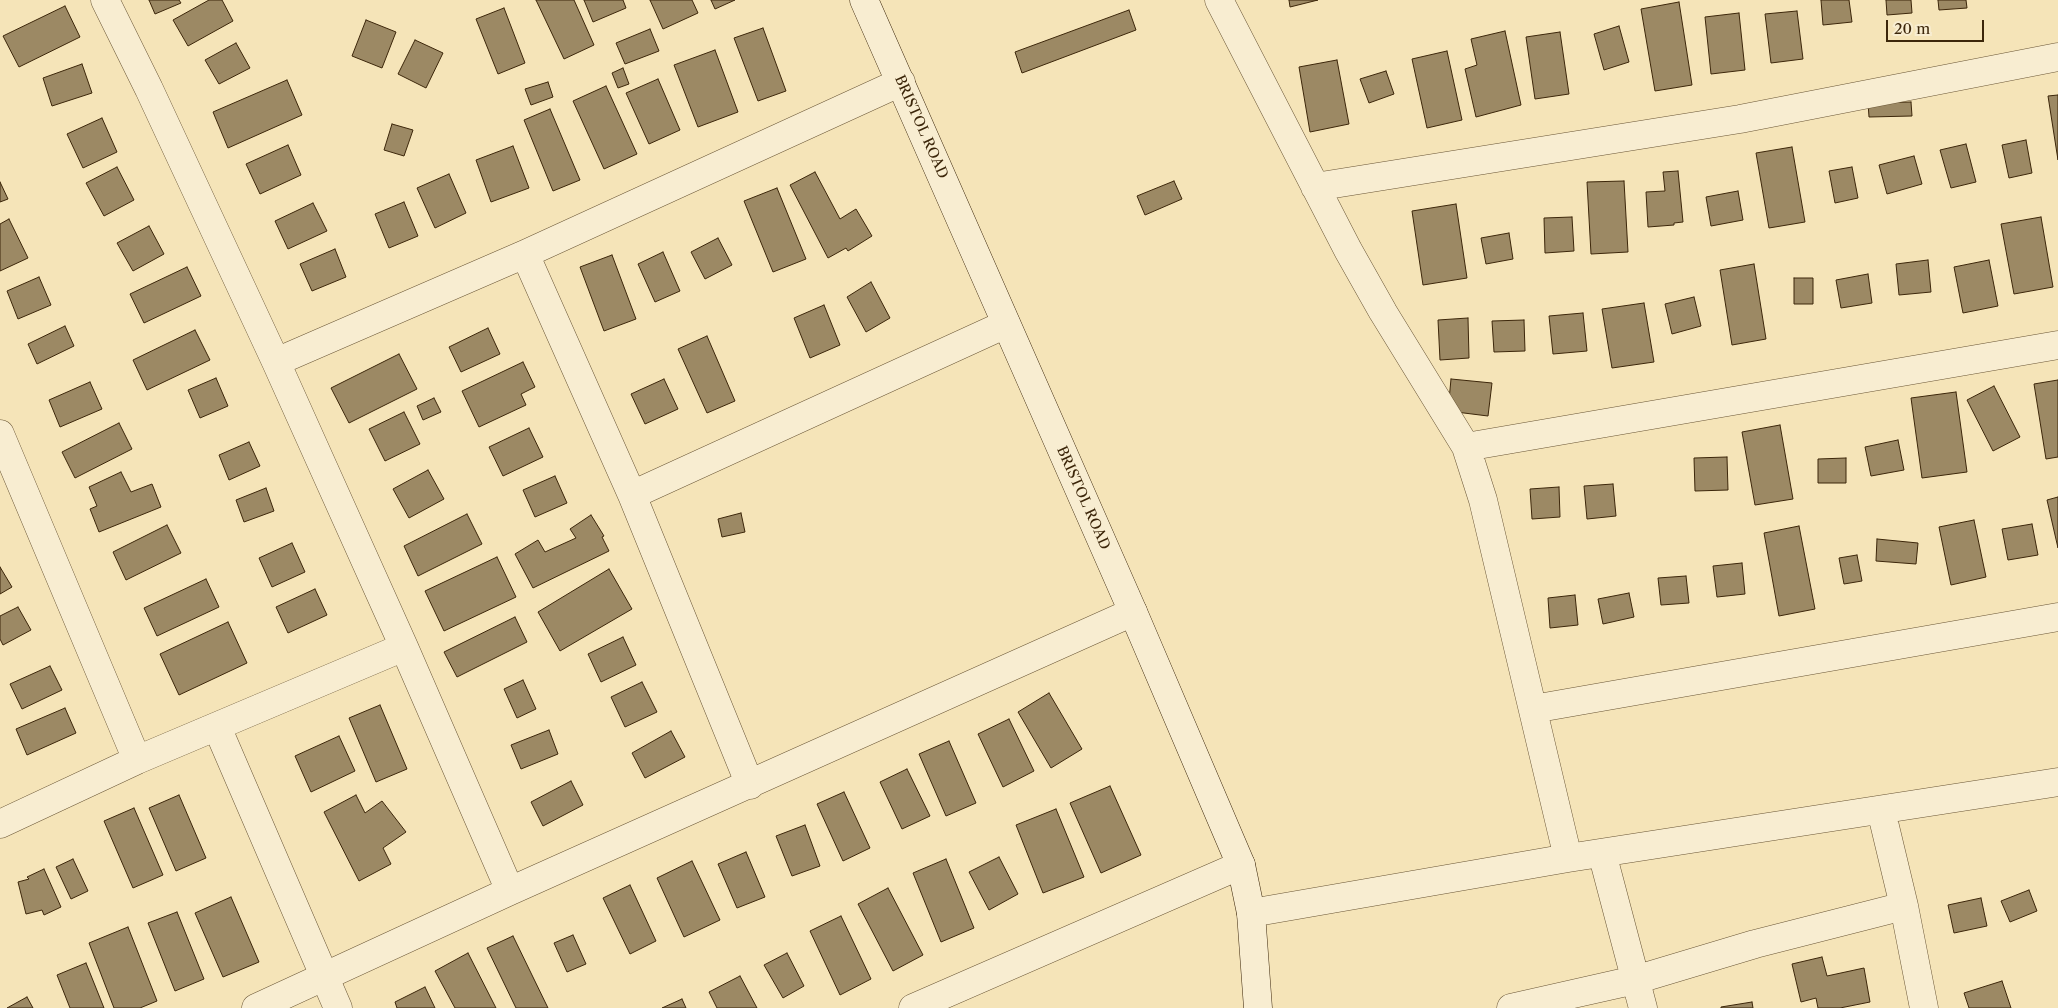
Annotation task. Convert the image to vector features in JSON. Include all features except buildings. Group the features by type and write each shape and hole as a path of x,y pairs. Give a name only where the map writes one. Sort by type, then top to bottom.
{"street":[{"path":"105,0 276,362 404,647 510,891"},
{"name":"BRISTOL ROAD","path":"864,0 1133,612 1241,865 1250,913 1258,1008"},
{"path":"1219,0 1383,312 1466,447 1483,500 1568,858"},
{"path":"1316,187 1740,119 2058,57"},
{"path":"276,362 525,254 901,82"},
{"path":"525,254 632,495 750,785"},
{"path":"632,495 1006,324"},
{"path":"1466,447 2058,345"},
{"path":"0,434 137,760"},
{"path":"256,1008 510,891 1133,612"},
{"path":"1533,709 2058,617"},
{"path":"0,824 137,760 404,647"},
{"path":"217,727 338,1008"},
{"path":"1250,913 1568,858 2058,782"},
{"path":"1882,810 1904,906 1924,1008"},
{"path":"1602,853 1643,1008"},
{"path":"913,1008 1241,865"},
{"path":"1511,1008 1635,980 1755,944 1904,906"}]}
